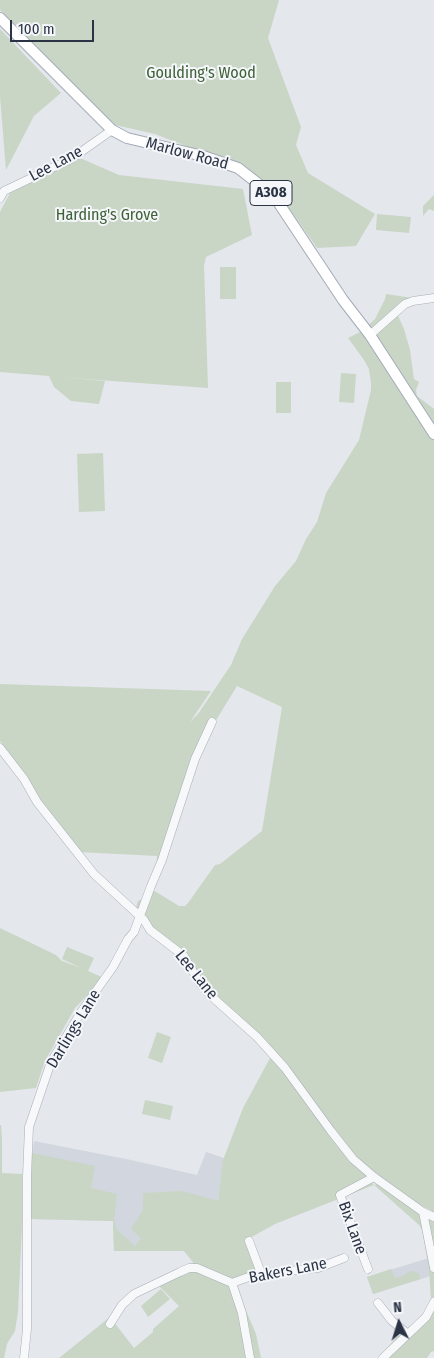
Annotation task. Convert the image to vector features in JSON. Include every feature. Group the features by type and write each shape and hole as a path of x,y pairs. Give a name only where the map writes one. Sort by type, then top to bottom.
{"main road":[{"name":"Marlow Road","path":"0,18 112,130 126,138 203,156 238,168 274,196 343,300 370,335"},
{"name":"A308","path":"370,335 434,434"}],"street":[{"name":"Lee Lane","path":"0,198 4,191 71,159 112,130"},
{"path":"370,335 404,304 434,298"},
{"name":"Darlings Lane","path":"24,1358 27,1330 27,1176 29,1127 51,1062 81,1012 114,967 134,932 162,860 195,759 212,722"},
{"name":"Lee Lane","path":"0,748 24,779 37,802 94,874 140,917 150,930 184,956 207,992 272,1053 353,1158 374,1177 423,1212 434,1217"},
{"path":"134,932 150,930"},
{"name":"Bix Lane","path":"368,1269 340,1195 374,1177"},
{"path":"423,1212 433,1263"},
{"path":"248,1240 261,1273"},
{"name":"Bakers Lane","path":"232,1283 261,1273 318,1268 344,1258"},
{"path":"110,1324 127,1299 158,1281 189,1268 197,1268 232,1283 242,1313 250,1358"},
{"path":"383,1358 426,1317 434,1302"},
{"path":"378,1303 392,1321 408,1334"}],"shaded area":[{"path":"34,1141 197,1175 206,1152 224,1158 218,1201 195,1265 184,1251 114,1251 113,1221 31,1219 31,1173"},
{"path":"429,1258 431,1276 373,1294 367,1277"}],"green space":[{"name":"Goulding's Wood","path":"0,0 279,0 268,38 301,127 296,145 308,173 375,214 356,246 317,248 277,191 238,166 155,134 115,125 0,10"},
{"path":"0,29 61,93 34,116 6,170 0,96"},
{"name":"Harding's Grove","path":"80,158 119,175 243,189 252,235 206,257 204,265 208,388 57,377 105,381 99,404 71,401 54,387 49,376 0,372 0,212 10,193"},
{"path":"434,195 434,211 429,209 423,216 423,206"},
{"path":"377,214 411,217 409,233 376,230"},
{"path":"220,267 236,267 236,299 220,299"},
{"path":"386,294 413,298 395,309 404,329 410,350 414,379 419,382 416,390 417,396 434,409 434,1212 405,1197 355,1159 302,1088 215,998 192,966 135,910 138,901 142,899 157,856 78,852 0,741 0,684 211,691 190,722 198,714 231,665 242,639 275,586 296,561 306,539 317,522 326,493 359,440 371,383 369,369 348,338 362,331 375,319","holes":["237,686 282,707 262,831 220,864 215,865 188,903 185,906 179,906 153,890 207,735"]},
{"path":"341,373 356,374 354,403 339,402"},
{"path":"276,382 291,382 291,413 276,413"},
{"path":"103,453 105,511 79,512 77,454"},
{"path":"0,928 56,955 62,961 81,968 62,959 67,947 94,958 88,971 104,978 75,1008 45,1061 36,1088 0,1092"},
{"path":"157,1032 171,1037 162,1063 148,1058"},
{"path":"270,1058 275,1060 370,1177 370,1181 374,1185 275,1224 248,1239 260,1272 238,1283 237,1289 256,1334 261,1358 59,1358 110,1317 134,1348 179,1306 158,1285 186,1265 194,1263 184,1251 114,1251 113,1221 31,1219 32,1153 95,1166 91,1188 117,1194 114,1221 117,1230 135,1246 141,1238 131,1229 143,1210 143,1193 183,1191 218,1201 223,1160 243,1108"},
{"path":"145,1100 173,1106 170,1120 142,1114"},
{"path":"0,1125 2,1173 22,1174 22,1226 18,1312 15,1331 7,1344 4,1358 0,1358"},
{"path":"378,1184 434,1216 434,1351 427,1358 378,1358 397,1337 428,1311 431,1300 429,1269 422,1230 419,1225 374,1185"},
{"path":"391,1269 395,1278 414,1271 419,1274 420,1279 373,1294 367,1277"},
{"path":"161,1289 170,1299 148,1317 141,1306"}]}
